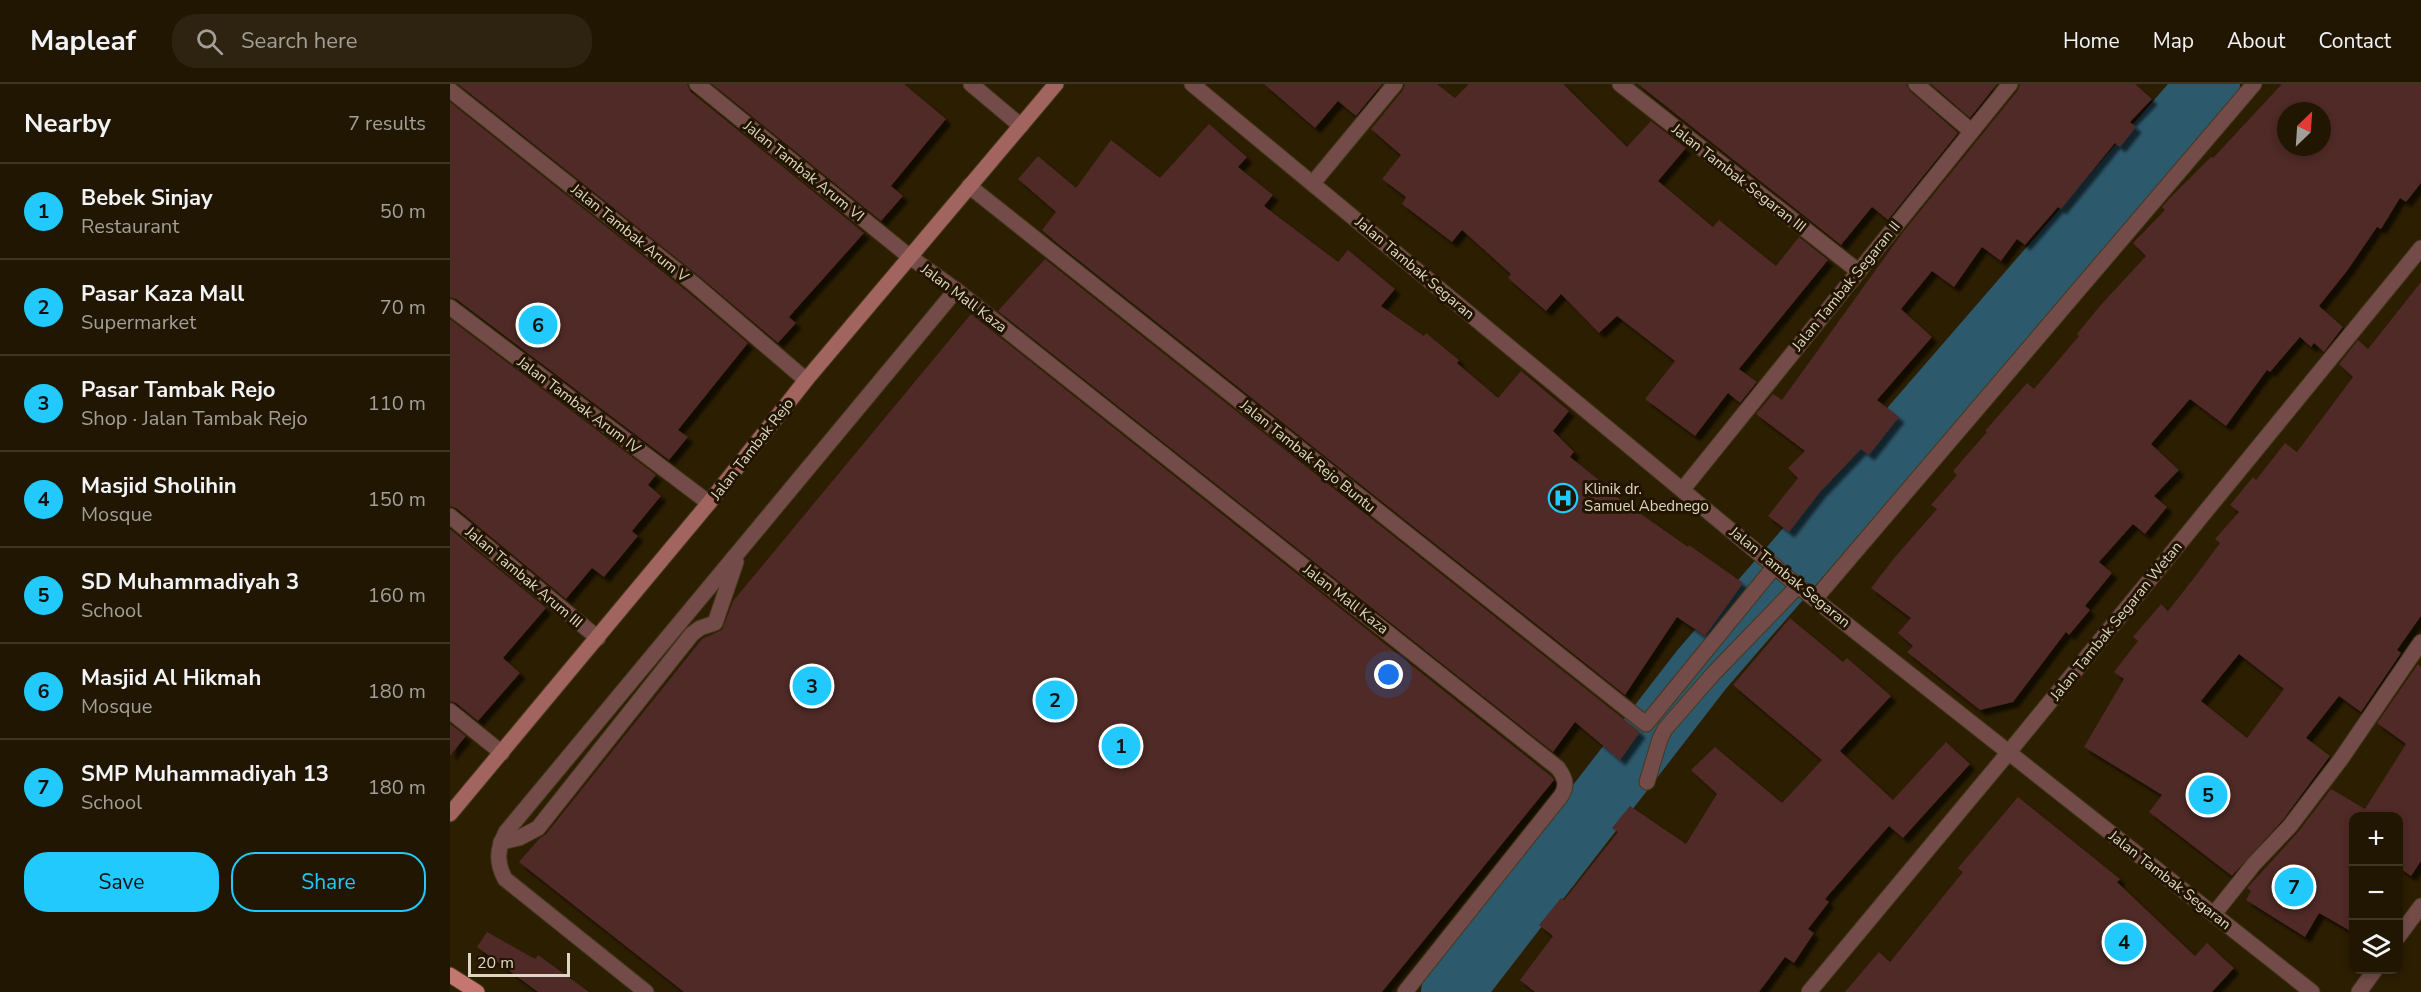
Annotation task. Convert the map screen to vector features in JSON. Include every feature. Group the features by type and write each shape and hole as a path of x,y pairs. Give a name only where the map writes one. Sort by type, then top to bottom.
{"main road":[{"path":"450,975 477,992"}],"street":[{"name":"Jalan Tambak Arum VI","path":"697,84 910,257"},
{"path":"971,84 1021,126"},
{"name":"Jalan Tambak Rejo","path":"450,814 709,503 806,380 1056,84"},
{"name":"Jalan Tambak Segaran","path":"1192,84 1798,586 2312,992"},
{"path":"1313,183 1395,84"},
{"name":"Jalan Tambak Segaran III","path":"1620,84 1858,271"},
{"path":"1916,84 1971,131"},
{"name":"Jalan Tambak Segaran II","path":"1683,489 2010,84"},
{"path":"1815,599 2254,84"},
{"name":"Jalan Tambak Arum V","path":"450,90 694,284 806,380"},
{"name":"Jalan Tambak Rejo Buntu","path":"969,186 1646,724 1775,566"},
{"name":"Jalan Tambak Segaran Wetan","path":"1809,992 2009,752 2421,248"},
{"name":"Jalan Mall Kaza","path":"910,257 956,290 1540,753 1566,779 1561,796 1405,992"},
{"path":"646,992 505,879 498,860 501,842 506,832 956,290"},
{"name":"Jalan Tambak Arum IV","path":"450,307 709,503"},
{"name":"Jalan Tambak Arum III","path":"450,516 598,638"},
{"path":"501,842 519,838 538,828 692,634 715,622 739,553"},
{"path":"1647,782 1665,729 1713,674 1798,586"},
{"path":"2214,914 2254,864 2290,826 2341,759 2421,642"},
{"path":"450,711 502,753"},
{"path":"2403,930 2421,906"},
{"path":"2359,992 2372,974"}],"building":[{"path":"458,84 687,84 691,92 864,233 789,317 796,323 778,343 700,277"},
{"path":"712,84 904,84 946,119 891,186 903,196 881,221"},
{"path":"1264,84 1382,84 1356,116 1338,101 1315,128"},
{"path":"1405,84 1437,84 1455,98 1469,84 1563,84 1627,147 1651,121 1686,148 1658,181 1713,227 1719,220 1776,266 1799,237 1828,260 1739,369 1757,382 1740,403 1728,393 1695,436 1645,399 1675,361 1617,316 1599,333 1561,294 1546,311 1508,278 1511,274 1462,230 1452,242 1402,204 1406,197 1382,179 1401,155 1371,129 1403,90"},
{"path":"1638,84 1906,84 1910,91 1958,133 1888,220 1872,207 1841,245"},
{"path":"1931,84 1997,84 1970,118"},
{"path":"2020,84 2135,84 2152,99 2130,122 2136,127 2120,147 2115,143 2061,209 2058,207 2025,245 2017,239 2001,261 1982,247 1954,287 1932,271 1901,309 1932,337 1877,400 1899,417 1869,455 1861,449 1820,492 1789,532 1768,516 1798,478 1788,468 1805,451 1756,414 1773,394 1782,400 1903,232 2018,90"},
{"path":"2282,84 2421,84 2421,183 2406,202 2400,198 2381,229 2377,227 2347,271 2319,306 2343,327 2324,352 2314,343 2311,347 2300,337 2270,372 2267,370 2226,426 2190,399 2151,444 2179,470 2154,496 2167,507 2145,534 2133,524 2099,562 2112,573 2085,606 2090,610 2069,635 2066,632 2013,702 1980,710 1907,652 1913,646 1898,633 1911,618 1871,588 1937,509 1931,505 1957,475 1953,471 1987,432 1985,431 2027,383 2034,389 2079,336 2077,334 2099,307 2146,256 2133,243 2165,210 2162,207 2168,200 2211,157 2213,158"},
{"path":"450,102 688,292 748,343 678,430 688,437 669,460 456,299 450,297"},
{"path":"1209,124 1247,157 1238,167 1273,195 1264,206 1338,262 1348,250 1395,289 1381,306 1424,336 1426,333 1459,360 1457,363 1498,398 1521,371 1569,411 1553,431 1574,452 1570,457 1599,480 1597,483 1743,583 1705,636 1677,617 1625,695 1058,244 1042,230 1056,212 1018,179 1038,156 1076,188 1111,140 1160,178"},
{"path":"1045,259 1640,732 1620,760 1575,722 1553,752 998,311"},
{"path":"2421,282 2421,616 2397,650 2401,653 2361,712 2339,696 2306,738 2330,756 2283,820 2232,876 2149,812 2162,795 2084,747 2124,679 2114,672 2138,641 2133,637 2161,604 2168,611 2194,578 2220,543 2215,539 2239,512 2230,505 2253,477 2256,480 2285,443 2297,452 2353,377 2339,364 2358,340 2368,349","holes":["2239,654 2284,689 2247,738 2201,701"]},
{"path":"971,314 1554,780 1382,992 684,992 519,862 546,834 702,639 722,630 733,601"},
{"path":"450,319 656,475 648,485 661,496 632,531 638,536 604,577 592,568 566,599 456,508 450,506"},
{"path":"450,529 546,608 503,658 520,673 478,721 456,703 450,701"},
{"path":"1790,618 1843,662 1847,658 1891,696 1840,751 1893,800 1946,742 1970,764 1903,838 1889,826 1825,899 1829,902 1808,929 1814,933 1794,963 1785,957 1759,992 1535,992 1520,980 1553,936 1539,925 1561,898 1564,900 1618,832 1612,828 1630,806 1686,844 1717,794 1691,770 1715,747 1782,803 1822,760 1733,685"},
{"path":"2418,664 2421,667 2421,861 2411,876 2403,870 2403,812 2349,812 2349,930 2319,913 2305,937 2246,900 2251,891 2247,888 2298,832 2331,789 2365,809 2406,744 2377,723"},
{"path":"450,724 466,736 450,756"},
{"path":"2018,797 2120,879 2117,882 2195,956 2207,943 2234,968 2212,992 1845,992 1879,952 1890,962 1963,872 1958,868"},
{"path":"487,932 535,959 538,955 589,992 538,992 477,947"}],"waterway":[{"path":"1452,992 1702,669 2209,84"}],"place":[{"name":"Masjid Al Hikmah","path":"538,325"},
{"name":"Klinik dr. Samuel Abednego","path":"1563,498"},
{"name":"Pasar Tambak Rejo","path":"812,686"},
{"name":"Pasar Kaza Mall","path":"1055,700"},
{"name":"Bebek Sinjay","path":"1121,746"},
{"name":"SD Muhammadiyah 3","path":"2208,795"},
{"name":"SMP Muhammadiyah 13","path":"2294,887"},
{"name":"Masjid Sholihin","path":"2124,942"}]}
